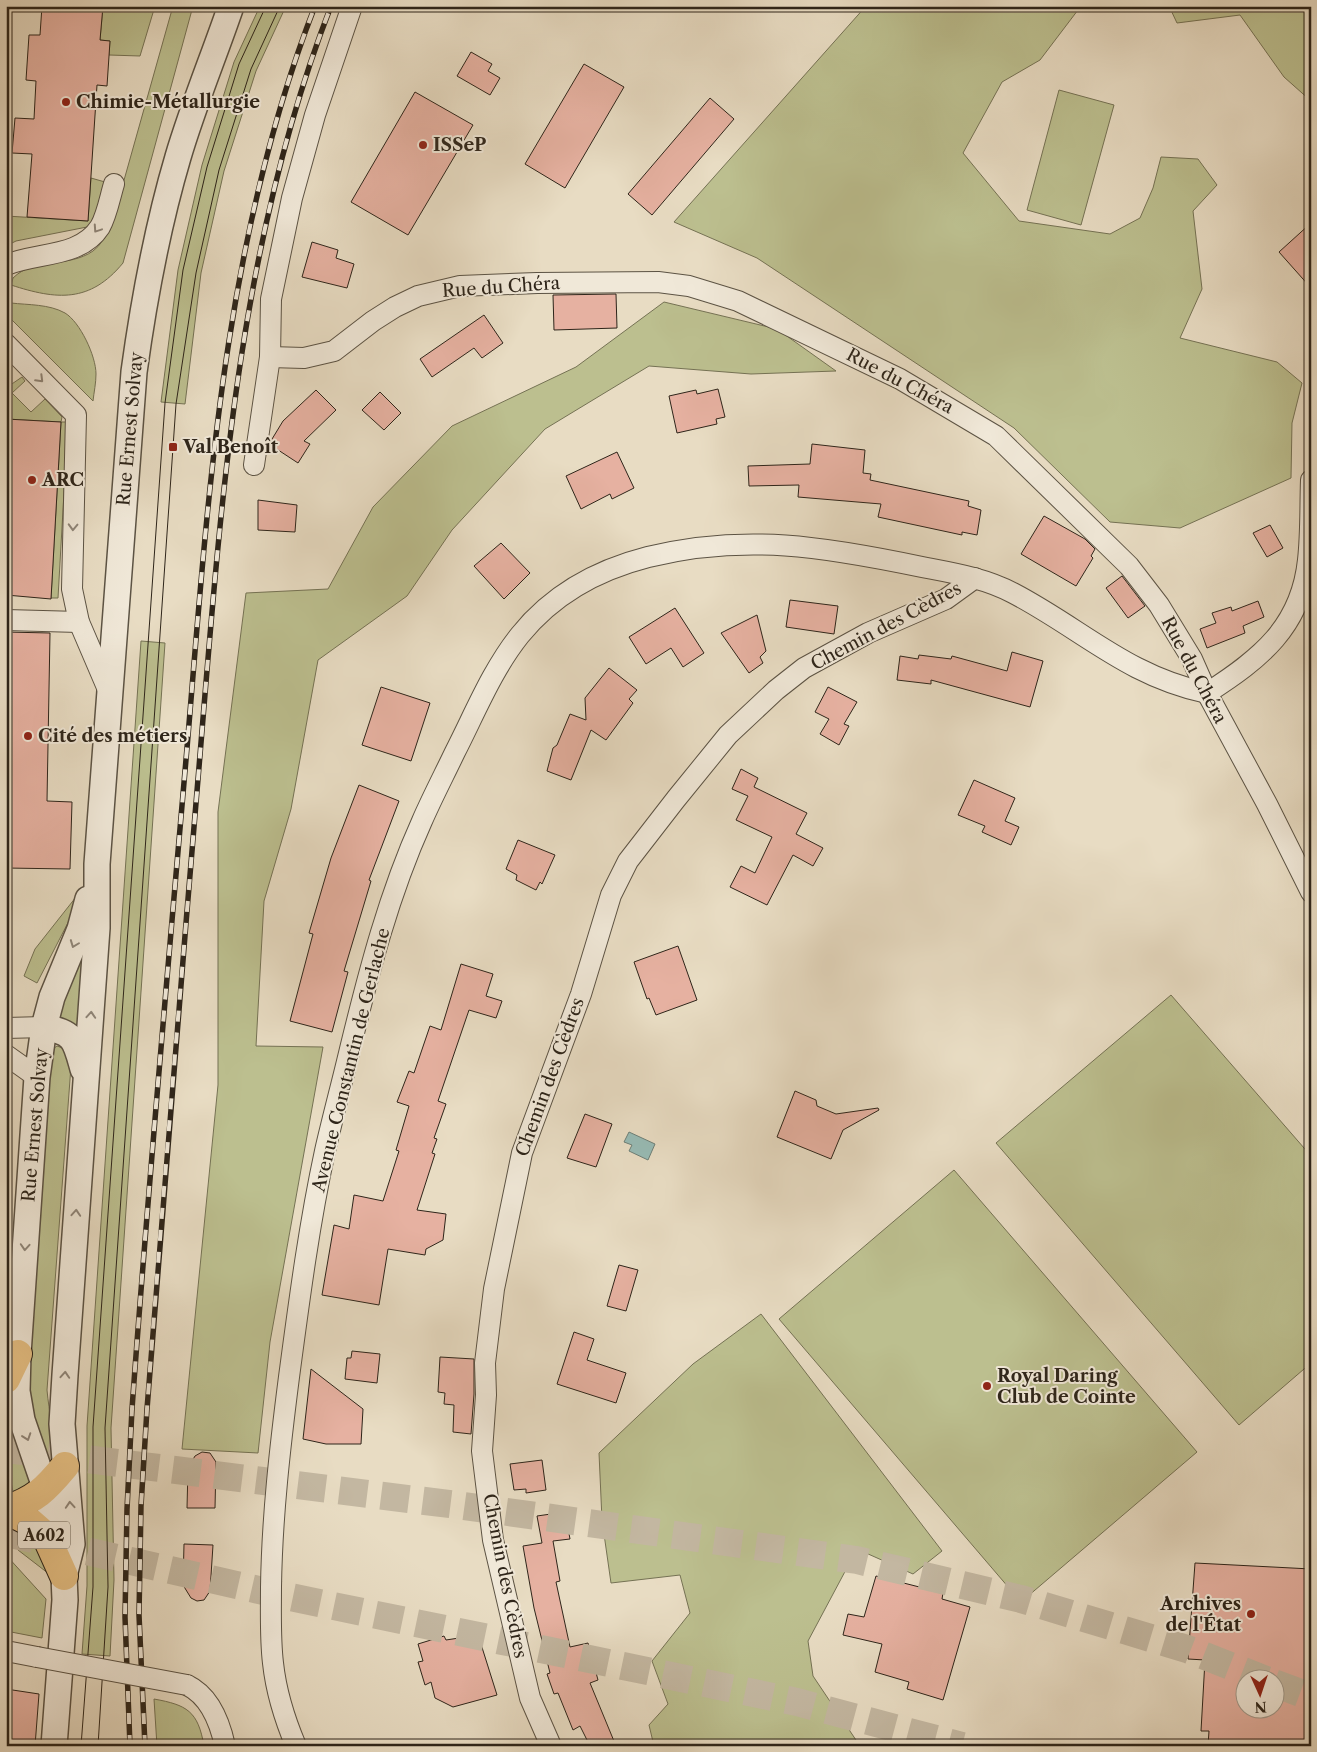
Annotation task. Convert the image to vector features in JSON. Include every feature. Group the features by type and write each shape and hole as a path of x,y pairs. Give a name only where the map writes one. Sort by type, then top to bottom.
{"highway":[{"path":"6,1379 18,1354"},
{"name":"A602","path":"6,1510 24,1503 46,1490 65,1466"},
{"name":"A602","path":"6,1510 30,1522 46,1536 64,1576"}],"street":[{"name":"Rue Ernest Solvay","path":"64,1576 72,1544 62,1424 64,1375 97,928 97,864 132,388 149,274 179,155 231,6"},
{"path":"254,465 270,357 271,299 292,198 315,115 352,6"},
{"path":"6,265 25,257 76,248 88,240 100,226 114,184"},
{"name":"Rue du Chéra","path":"270,357 304,358 334,351 373,321 395,307 418,296 460,286 658,282 703,290 738,301 900,379 996,436 1129,566 1159,605 1192,659 1207,693 1267,804 1311,892"},
{"path":"6,344 76,415 72,588 79,622 109,692"},
{"path":"1207,693 1239,673 1266,649 1287,625 1297,606 1305,581 1308,560 1311,480"},
{"name":"Avenue Constantin de Gerlache","path":"296,1746 277,1688 271,1650 274,1520 298,1306 325,1153 363,994 396,885 421,822 502,660 532,621 552,602 582,581 608,569 642,558 692,547 724,544 770,544 818,548 975,578 996,584 1018,595 1122,661 1166,683 1207,693"},
{"name":"Chemin des Cèdres","path":"551,1746 530,1698 493,1540 482,1451 486,1395 485,1363 494,1289 522,1153 581,994 611,895 628,861 676,799 728,735 776,690 804,668 868,633 946,599 975,578"},
{"path":"6,620 79,622"},
{"name":"Rue Ernest Solvay","path":"54,1746 65,1600 64,1576 46,1490 22,1420 18,1391 18,1354 37,1077 44,1027 52,997 80,929 97,864"},
{"name":"Rue Ernest Solvay","path":"44,1027 65,1033 75,1040 86,1081"},
{"path":"6,1028 44,1027"},
{"path":"6,1055 37,1077"},
{"path":"6,1651 187,1686 204,1699 217,1718 225,1746"}],"green space":[{"path":"103,6 155,6 140,56 109,55 110,41 100,40"},
{"path":"173,6 193,6 123,263 111,276 98,285 72,295 43,294 11,285 13,278 31,267 73,259 93,251 110,230"},
{"path":"260,6 286,6 256,71 224,171 201,273 185,404 161,402 178,270 202,165 234,62"},
{"path":"866,6 1081,6 1040,60 1002,82 963,153 1019,221 1110,234 1140,218 1153,188 1161,157 1198,159 1217,185 1193,211 1202,289 1180,338 1277,362 1302,383 1292,423 1291,478 1180,528 1110,522 1014,428 757,258 674,222"},
{"path":"1169,6 1311,6 1311,101 1284,77 1240,15 1177,23"},
{"path":"1059,90 1114,105 1081,225 1027,210"},
{"path":"91,178 105,182 95,220 87,227 16,241 6,246 6,216 88,221"},
{"path":"664,302 777,329 836,371 751,374 649,366 545,429 452,530 407,596 318,660 291,809 264,901 256,1046 323,1047 270,1342 258,1453 182,1449 218,1085 218,812 246,593 328,589 373,507 452,426 576,367"},
{"path":"11,303 52,308 71,317 86,340 93,358 96,377 93,401 10,318"},
{"path":"22,377 25,381 12,393 31,412 45,399 62,417 61,422 6,419 6,388"},
{"path":"61,422 68,422 58,598 51,598"},
{"path":"141,641 165,643 111,1428 114,1580 110,1656 82,1654 87,1586 87,1426"},
{"path":"76,897 75,909 37,983 24,976 35,949"},
{"path":"83,946 81,1030 59,1016 57,1010"},
{"name":"Royal Daring Club de Cointe","path":"1171,995 1311,1156 1311,1363 1239,1425 996,1143"},
{"path":"57,1046 65,1049 71,1066 47,1390 53,1455 47,1459 27,1407 46,1054"},
{"name":"Royal Daring Club de Cointe","path":"954,1170 1197,1452 1021,1602 779,1319"},
{"path":"761,1314 942,1551 913,1574 857,1549 808,1641 813,1676 860,1746 654,1746 649,1725 668,1704 652,1661 690,1613 680,1575 611,1583 602,1520 599,1453 693,1364"},
{"path":"6,1397 40,1487 14,1497 6,1457"},
{"path":"19,1528 34,1536 53,1577 18,1550"},
{"path":"6,1555 46,1599 42,1638 6,1631"},
{"path":"154,1699 175,1704 189,1712 198,1725 204,1746 157,1746"}],"water":[{"path":"629,1132 655,1144 648,1160 629,1151 632,1145 624,1142"}],"building":[{"name":"Chimie-Métallurgie","path":"42,6 103,6 100,40 110,41 107,86 97,85 88,221 27,217 32,154 12,153 15,118 34,119 36,81 26,80 29,35 40,35"},
{"path":"471,52 492,64 488,71 500,78 490,95 457,76"},
{"path":"584,64 624,87 565,188 525,164"},
{"path":"415,92 473,125 408,235 351,202"},
{"path":"710,98 734,119 652,215 628,194"},
{"path":"1311,223 1311,288 1279,252"},
{"path":"312,242 338,250 336,258 354,264 347,288 302,277"},
{"path":"616,294 617,328 554,330 553,295"},
{"path":"484,315 503,343 482,358 474,348 432,377 420,359"},
{"path":"718,389 725,417 716,419 717,424 677,433 669,396 696,390 697,394"},
{"path":"316,390 336,410 304,441 310,444 298,463 269,444 283,421"},
{"path":"380,392 401,413 384,430 362,410"},
{"name":"ARC","path":"6,419 61,422 51,599 6,595"},
{"path":"812,444 865,450 863,473 871,474 870,480 969,501 968,506 981,510 977,535 962,532 962,535 878,517 881,504 798,497 799,485 749,486 748,466 810,464"},
{"path":"617,452 634,488 612,499 610,494 581,509 566,476"},
{"path":"258,500 297,505 295,532 258,530"},
{"path":"1044,516 1085,539 1095,549 1091,556 1093,558 1076,586 1021,554"},
{"path":"1270,525 1283,548 1267,557 1253,533"},
{"path":"501,543 530,573 504,599 474,566"},
{"path":"1122,576 1145,606 1128,618 1106,588"},
{"path":"790,600 838,606 834,634 786,627"},
{"path":"1258,601 1264,617 1243,626 1245,633 1207,648 1200,629 1216,623 1212,613 1231,607 1232,611"},
{"path":"675,608 704,653 683,667 671,648 646,664 629,637"},
{"path":"757,615 766,651 760,657 763,663 749,673 721,633"},
{"name":"Cité des métiers","path":"6,632 50,633 47,801 72,802 70,869 6,868"},
{"path":"1012,652 1043,661 1030,707 931,680 931,684 897,680 900,656 918,659 919,655 951,659 952,656 1007,671"},
{"path":"609,668 637,690 629,699 633,703 606,740 591,730 571,780 547,771 553,748 557,745 570,714 586,720 585,698"},
{"path":"381,687 430,703 411,761 362,745"},
{"path":"828,687 857,702 844,724 849,726 839,745 820,734 829,719 815,712"},
{"path":"741,769 758,778 754,787 807,813 796,834 823,848 813,866 793,855 767,905 730,887 741,866 755,873 772,837 736,820 748,796 732,789"},
{"path":"974,780 1015,798 1005,821 1019,827 1011,845 982,832 985,826 958,815"},
{"path":"359,785 399,801 369,880 371,881 344,971 348,972 332,1032 290,1021 313,934 309,933 331,858"},
{"path":"518,840 555,855 542,884 540,882 536,890 516,880 517,875 506,869"},
{"path":"678,946 697,1000 656,1015 649,998 647,999 634,962"},
{"path":"461,964 493,974 486,996 502,1001 496,1018 469,1010 438,1101 446,1104 434,1138 437,1139 432,1153 435,1154 417,1210 446,1214 443,1240 426,1249 425,1255 388,1249 379,1305 322,1295 334,1225 349,1229 354,1195 383,1201 399,1151 396,1150 409,1106 397,1102 409,1071 414,1073 430,1026 441,1030"},
{"path":"795,1091 816,1100 817,1106 836,1114 878,1108 879,1110 843,1130 831,1159 777,1137"},
{"path":"585,1114 612,1124 596,1167 567,1158"},
{"path":"619,1265 638,1270 626,1311 607,1306"},
{"path":"574,1332 594,1339 587,1360 626,1373 616,1403 557,1384"},
{"path":"352,1351 380,1354 377,1383 345,1379 347,1358 351,1358"},
{"path":"440,1357 474,1359 471,1434 453,1432 454,1405 444,1404 445,1393 438,1392"},
{"path":"311,1369 363,1409 361,1444 326,1444 303,1439"},
{"path":"202,1452 210,1453 216,1462 215,1508 187,1508 188,1468 195,1456"},
{"path":"542,1460 546,1490 526,1493 526,1489 514,1490 510,1464"},
{"path":"565,1512 570,1539 553,1541 560,1581 556,1582 570,1647 588,1643 598,1680 590,1683 616,1746 590,1746 580,1726 573,1730 558,1693 554,1694 547,1674 550,1673 534,1608 523,1546 542,1543 537,1516"},
{"path":"184,1544 213,1545 210,1591 204,1600 197,1601 191,1598 183,1585"},
{"name":"Archives de l'État","path":"1195,1563 1311,1569 1311,1746 1208,1746 1209,1731 1201,1731 1205,1660 1188,1659"},
{"path":"876,1576 943,1593 942,1599 970,1607 943,1700 907,1689 909,1682 875,1672 882,1644 843,1635 848,1614 864,1617"},
{"path":"444,1636 446,1640 459,1638 460,1642 473,1638 480,1641 497,1695 453,1707 435,1698 431,1682 425,1685 418,1662 423,1661 418,1644"},
{"path":"6,1689 39,1694 35,1746 6,1746"}],"tunnel":[{"path":"6,1449 457,1505 857,1560 1021,1599 1187,1649 1241,1670"},
{"path":"6,1533 290,1597 797,1702 962,1746"},
{"path":"1284,1687 1311,1697"}],"tram line":[{"path":"81,1746 93,1587 93,1427 165,403 183,270 207,167 239,64 266,6"},
{"path":"98,1746 108,1587 105,1428 176,404 196,273 219,170 251,69 280,6"}],"railway":[{"path":"130,1746 125,1617 127,1509 132,1409 158,1078 212,466 224,372 259,186 284,95 315,6"},
{"path":"145,1746 139,1615 141,1506 147,1409 208,660 226,470 238,375 254,281 274,188 300,96 331,6"}],"place":[{"name":"Chimie-Métallurgie","path":"66,102"},
{"name":"ISSeP","path":"423,145"},
{"name":"Val Benoît","path":"173,447"},
{"name":"ARC","path":"32,480"},
{"name":"Cité des métiers","path":"28,736"},
{"name":"Royal Daring Club de Cointe","path":"987,1386"},
{"name":"Archives de l'État","path":"1251,1614"}]}
